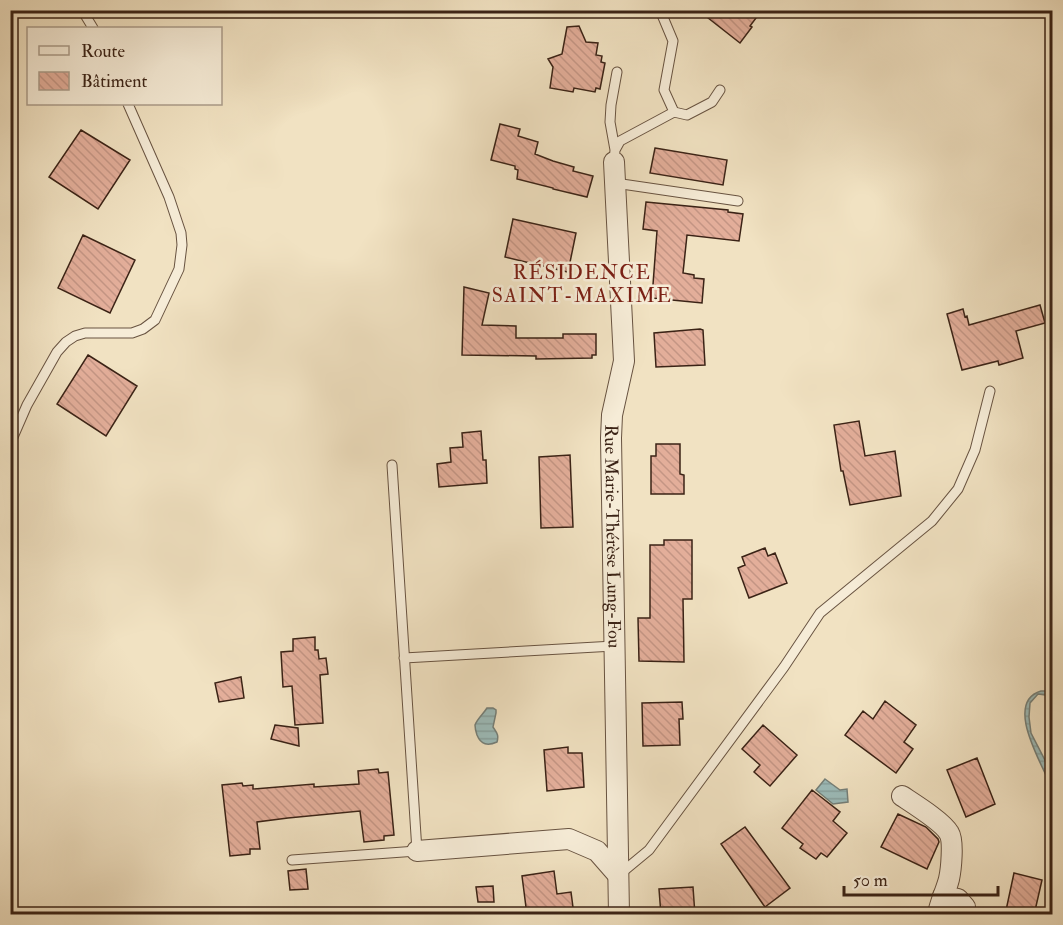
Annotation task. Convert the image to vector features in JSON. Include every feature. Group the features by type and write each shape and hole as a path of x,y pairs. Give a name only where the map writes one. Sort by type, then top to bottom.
{"street":[{"name":"Rue Marie-Thérèse Lung-Fou","path":"614,156 624,361 612,415 611,438 619,915"},
{"path":"902,796 942,825 950,834 949,878 940,905"},
{"path":"417,851 569,839 597,851 618,875"},
{"path":"940,905 957,899 965,908 964,915"}],"lane":[{"path":"82,10 92,27"},
{"path":"660,10 674,40 664,90 674,112"},
{"path":"614,156 610,122 617,72"},
{"path":"614,156 620,141 674,112 687,115 712,102 720,90"},
{"path":"10,444 27,405 57,352 66,342 85,333 132,333 143,329 155,320 179,269 181,233 169,196 128,105"},
{"path":"615,183 738,201"},
{"path":"618,875 649,850 784,667 820,613 932,521 958,489 975,450 990,391"},
{"path":"292,860 417,851 392,465"},
{"path":"404,658 614,646"}],"water":[{"path":"1041,691 1052,691 1052,696 1038,694 1030,703 1029,717 1031,733 1048,766 1052,767 1052,826 1050,784 1033,748 1025,719 1030,697"},
{"path":"487,708 496,710 493,727 498,738 497,742 491,744 483,743 476,733 475,725"},
{"path":"825,779 840,790 847,789 848,802 833,804 816,790"}],"building":[{"path":"698,10 762,10 740,43"},
{"path":"579,26 586,42 598,43 596,55 602,56 601,62 605,63 600,89 596,88 595,92 574,88 573,92 550,88 553,67 548,59 562,54 567,27"},
{"path":"500,124 520,129 518,136 538,142 535,154 574,167 573,171 593,176 587,197 517,179 518,170 515,166 491,160"},
{"path":"81,130 130,160 98,209 49,177"},
{"path":"655,148 727,160 723,185 650,173"},
{"path":"646,202 728,210 728,212 743,214 739,241 687,235 683,273 704,279 702,303 652,298 657,231 643,229"},
{"path":"513,219 576,233 568,272 505,257"},
{"path":"83,235 135,260 110,313 58,288"},
{"path":"464,287 489,293 482,325 516,326 516,338 563,338 563,334 596,334 596,355 592,355 592,358 536,359 536,356 462,355"},
{"path":"1040,305 1045,323 1016,331 1023,358 999,365 998,361 962,370 947,314 963,309 969,325"},
{"path":"703,330 705,365 656,367 654,333"},
{"path":"88,355 137,386 106,436 57,404"},
{"path":"859,421 865,456 895,451 901,496 850,505 843,471 841,471 834,425"},
{"path":"481,431 487,483 439,487 437,464 451,462 450,448 463,447 462,433"},
{"path":"656,444 680,444 680,474 684,475 684,494 651,494 651,456 656,456"},
{"path":"570,455 573,527 541,528 539,457"},
{"path":"664,540 692,540 692,599 683,599 684,662 639,661 638,618 650,618 650,545 664,545"},
{"path":"765,548 768,556 775,553 787,583 749,598 738,568 745,565 742,557"},
{"path":"315,637 315,650 318,650 319,659 326,658 328,674 320,675 323,723 295,725 292,686 283,687 281,652 293,651 293,639"},
{"path":"241,677 244,698 219,702 215,683"},
{"path":"885,701 916,725 904,742 913,749 896,773 845,735 863,711 873,719"},
{"path":"682,702 683,719 679,719 680,745 643,746 642,703"},
{"path":"275,725 298,728 299,746 271,739"},
{"path":"763,725 797,755 770,786 754,772 760,765 742,749"},
{"path":"568,747 568,753 582,753 584,787 547,791 544,750"},
{"path":"977,758 995,804 966,817 947,770"},
{"path":"378,769 379,773 388,772 394,835 384,836 384,840 364,842 360,811 288,818 257,822 260,849 250,849 250,854 230,856 222,785 242,783 243,786 253,785 253,789 314,784 314,787 359,784 358,771"},
{"path":"812,790 840,812 833,821 847,833 827,857 821,853 816,859 800,848 803,844 782,828"},
{"path":"898,814 926,827 938,839 939,842 927,869 881,847"},
{"path":"745,827 790,888 765,907 721,844"},
{"path":"306,869 308,889 290,890 288,871"},
{"path":"554,871 557,894 571,892 574,915 527,915 522,876"},
{"path":"1014,873 1042,880 1034,915 1005,915"},
{"path":"493,886 494,902 478,902 476,887"},
{"path":"693,887 695,915 661,915 659,889"}],"district":[{"name":"RÉSIDENCE SAINT-MAXIME","path":"582,284"}]}
